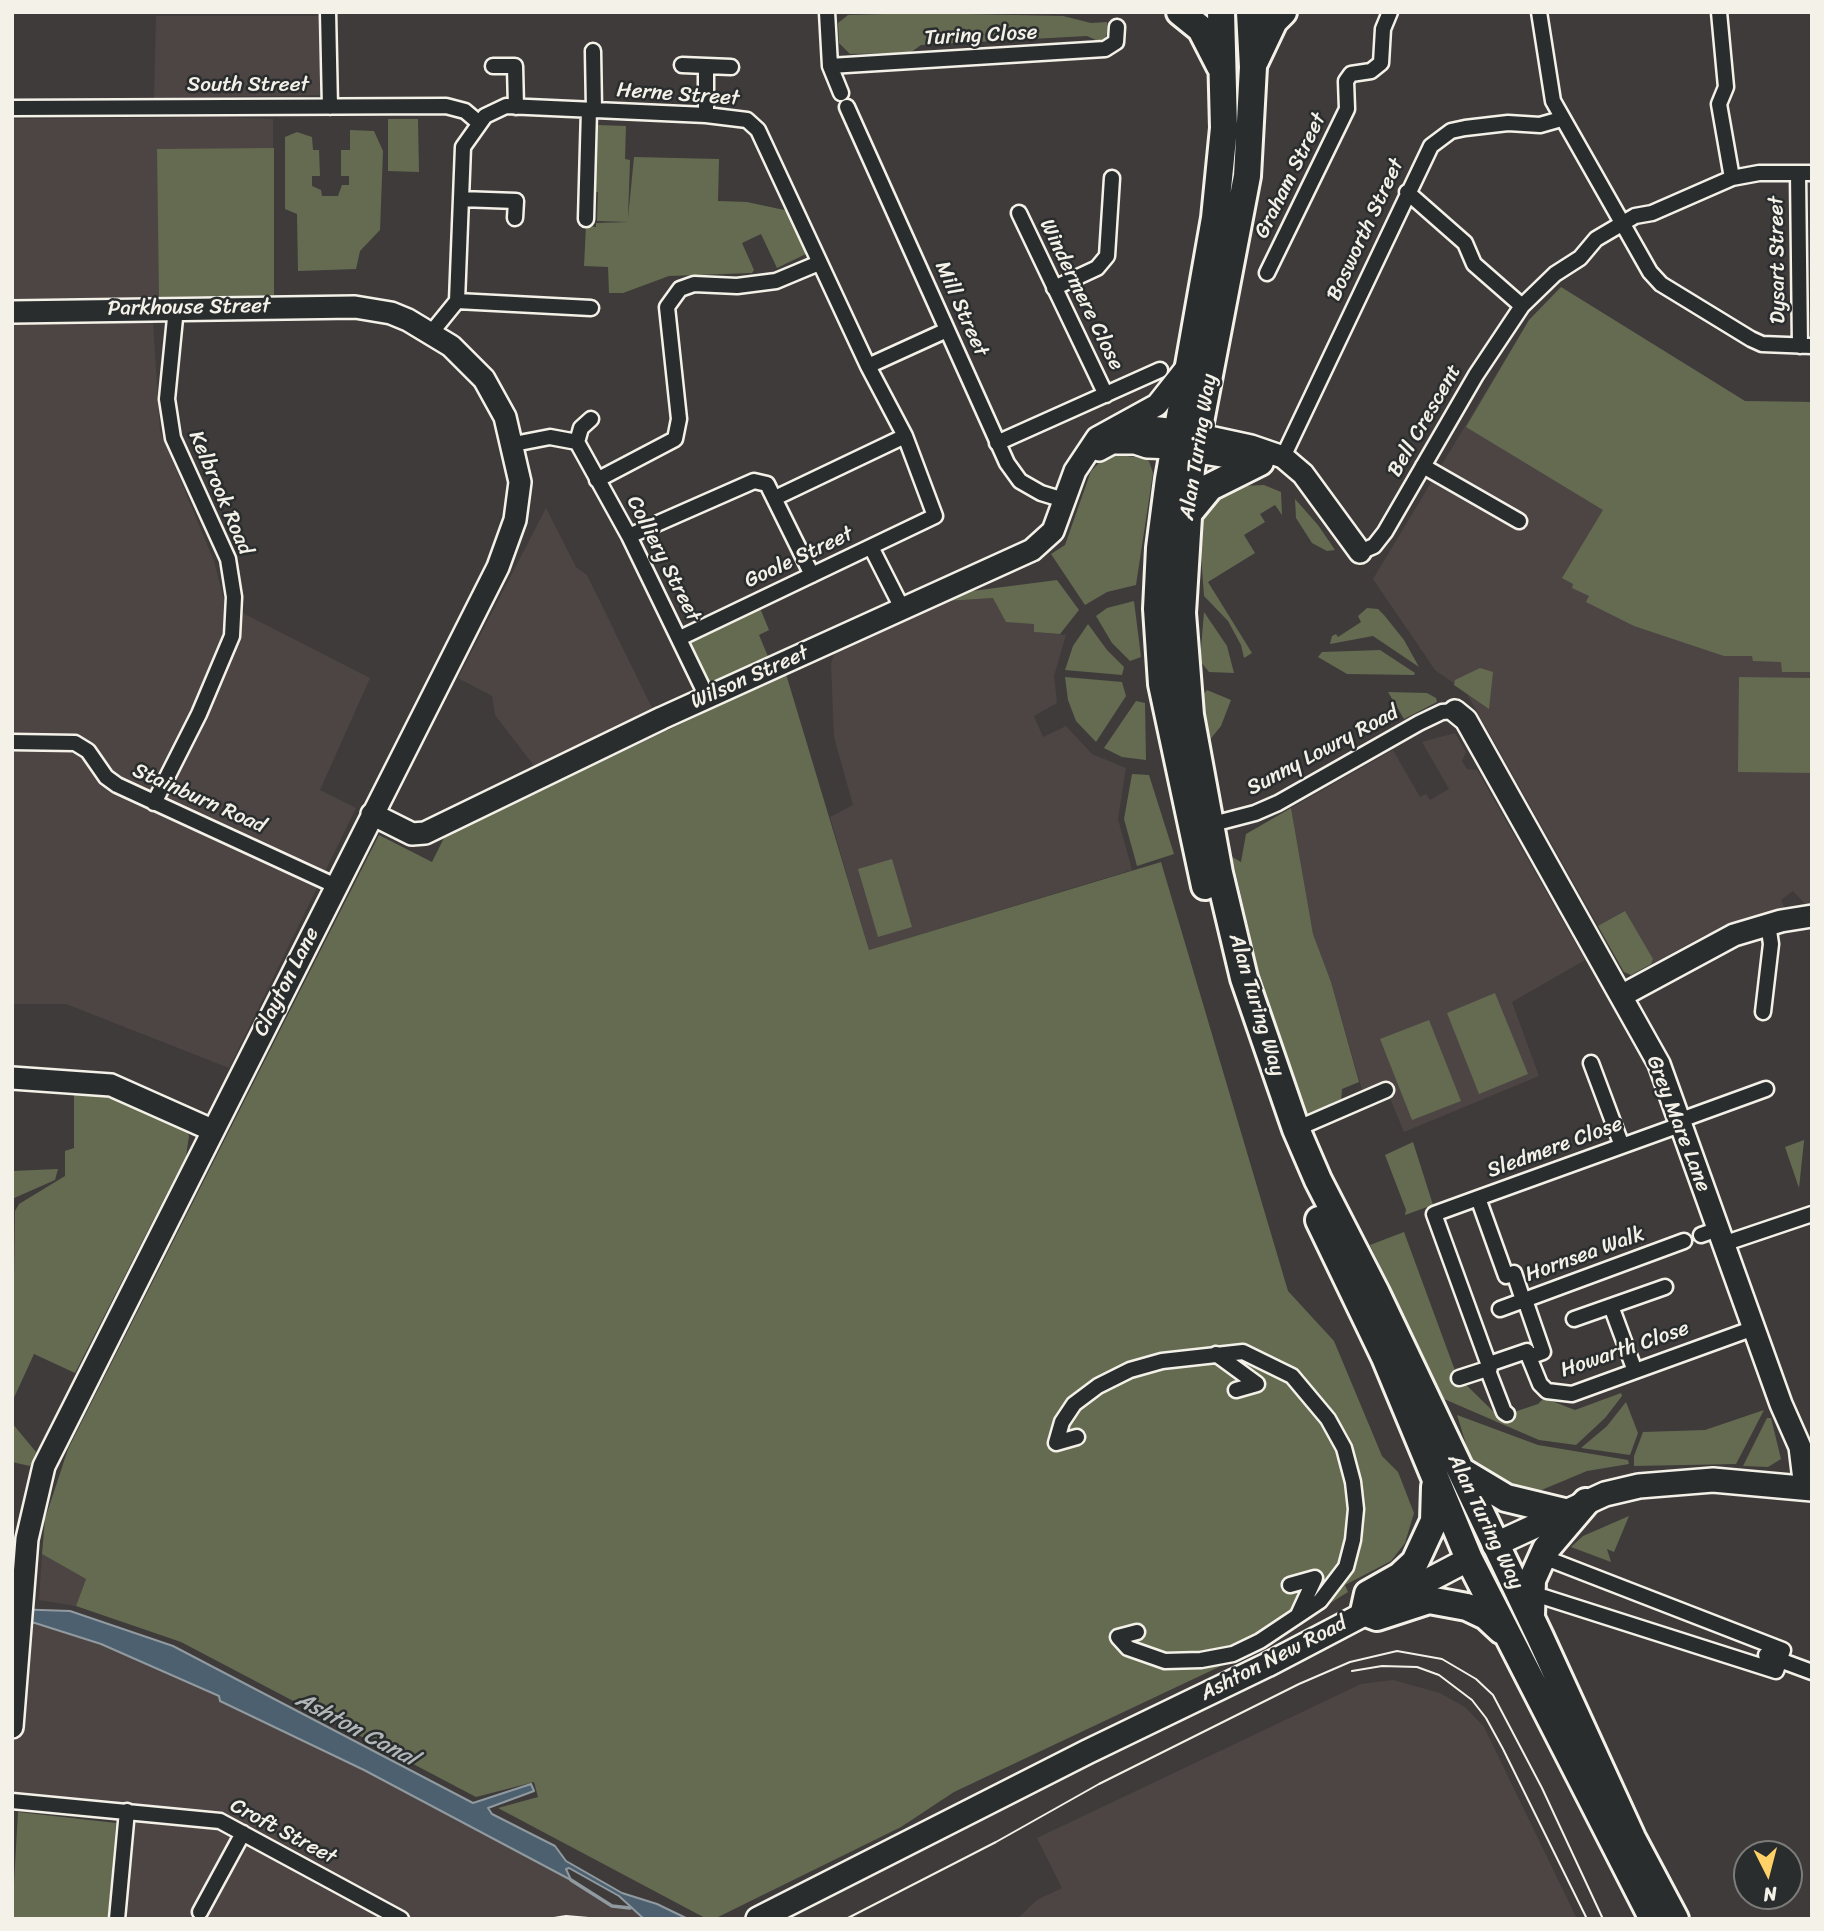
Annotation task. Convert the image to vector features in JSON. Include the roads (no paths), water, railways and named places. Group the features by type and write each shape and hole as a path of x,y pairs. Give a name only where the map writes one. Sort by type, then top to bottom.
{"highway":[{"path":"1180,12 1196,24 1207,38 1224,81"},
{"name":"Alan Turing Way","path":"1221,12 1224,81 1218,189 1189,365 1187,515 1182,613 1184,671 1209,825 1244,978 1296,1129 1322,1189 1407,1359 1494,1545 1537,1608 1632,1838 1675,1919"},
{"path":"1218,189 1229,170 1236,108 1238,73 1234,12"},
{"name":"Alan Turing Way","path":"1250,12 1253,67 1247,176 1160,548 1159,652 1168,715 1195,847 1236,1007 1276,1122 1306,1193 1385,1357 1469,1559 1653,1919"},
{"path":"1253,67 1269,30 1283,12"},
{"path":"1187,515 1210,487 1271,460"},
{"path":"1407,1359 1422,1406 1470,1519 1476,1542 1469,1559"},
{"path":"1460,1470 1506,1498 1575,1507 1546,1549 1532,1580 1537,1608"},
{"path":"1435,1478 1434,1521 1427,1540 1408,1570 1368,1594 1364,1612 1377,1617 1429,1600 1463,1606 1486,1616 1509,1637"},
{"path":"1494,1545 1490,1570 1530,1662 1537,1689"},
{"name":"Ashton New Road","path":"1469,1559 1494,1545"}],"main road":[{"name":"Ashton New Road","path":"1494,1545 1605,1494 1636,1487 1685,1480 1808,1488"},
{"name":"Ashton New Road","path":"758,1919 1087,1752 1267,1665 1469,1559"}],"street":[{"path":"328,12 330,107"},
{"path":"827,12 830,66 841,93"},
{"name":"Graham Street","path":"1267,273 1344,116 1348,96 1346,81 1351,74 1371,71 1381,63 1383,29 1390,12"},
{"path":"1539,12 1547,81 1561,119 1650,272 1661,284 1762,344 1806,346"},
{"path":"1719,12 1726,87 1719,104 1732,178"},
{"name":"Turing Close","path":"830,66 1105,49 1116,42 1117,27"},
{"path":"586,219 593,51"},
{"path":"682,65 731,67"},
{"path":"493,66 515,66 516,107"},
{"path":"706,66 706,115"},
{"name":"South Street","path":"12,108 457,107 478,122"},
{"name":"Herne Street","path":"478,122 496,110 516,107 706,115 747,120 758,130 868,366 905,436 935,516"},
{"name":"Mill Street","path":"847,107 997,443 1020,481 1041,493 1064,500"},
{"name":"Bosworth Street","path":"1271,460 1431,146 1451,131 1508,123 1540,125 1561,119"},
{"path":"431,332 457,301 463,147 478,122"},
{"name":"Bell Crescent","path":"1360,552 1374,546 1385,532 1476,375 1522,306 1555,274 1568,268 1596,239 1622,222 1732,178 1759,173 1805,173"},
{"name":"Dysart Street","path":"1805,173 1806,346"},
{"path":"1054,288 1097,268 1107,256 1112,178"},
{"path":"1407,192 1465,243 1474,264 1522,306"},
{"path":"461,199 516,201 515,218"},
{"name":"Windermere Close","path":"1019,214 1105,395"},
{"path":"597,480 669,444 678,430 667,307 680,289 694,284 766,283 819,263"},
{"path":"457,301 591,308"},
{"name":"Parkhouse Street","path":"12,312 176,308 366,309"},
{"name":"Kelbrook Road","path":"154,803 199,714 233,636 234,597 228,559 173,438 167,399 176,308"},
{"name":"Clayton Lane","path":"12,1727 27,1539 44,1466 498,567 515,520 520,482 514,444 505,417 484,379 451,346 431,332 399,316 366,309"},
{"path":"868,366 947,330"},
{"name":"Wilson Street","path":"372,814 412,834 425,833 707,697 1042,544 1054,531 1064,500 1084,457 1097,438 1157,405 1189,365"},
{"path":"997,443 1160,370"},
{"path":"514,444 550,437 577,442 581,428 591,419"},
{"path":"1097,438 1126,426 1271,460 1307,480 1360,552"},
{"path":"775,498 905,436"},
{"path":"1084,457 1112,443 1186,441"},
{"name":"Colliery Street","path":"577,442 629,536 707,697"},
{"path":"1423,466 1519,521"},
{"path":"629,536 754,481 767,484 812,575"},
{"name":"Goole Street","path":"680,638 935,516"},
{"path":"871,547 902,608"},
{"name":"Sunny Lowry Road","path":"1209,825 1255,813 1278,803 1419,723 1442,712 1455,711"},
{"name":"Grey Mare Lane","path":"1455,711 1466,720 1659,1064 1714,1236 1754,1328 1800,1447 1808,1488"},
{"name":"Stainburn Road","path":"12,742 75,743 88,751 106,777 117,785 336,886"},
{"path":"1621,996 1719,942 1768,924 1812,916"},
{"path":"1763,1012 1771,944 1768,924"},
{"path":"1591,1063 1622,1146"},
{"path":"12,1078 111,1085 212,1130"},
{"name":"Sledmere Close","path":"1536,1354 1524,1300 1514,1273 1506,1276 1478,1198 1622,1146 1766,1089"},
{"path":"1296,1129 1387,1090"},
{"path":"1478,1198 1434,1214 1504,1412 1507,1414"},
{"path":"1714,1236 1809,1214 1812,1230"},
{"name":"Hornsea Walk","path":"1500,1308 1684,1241"},
{"path":"1574,1319 1665,1287"},
{"path":"1611,1306 1635,1371"},
{"name":"Howarth Close","path":"1536,1354 1540,1384 1547,1391 1559,1395 1572,1394 1754,1328"},
{"path":"1459,1378 1527,1350 1536,1354"},
{"path":"1077,1437 1056,1443 1062,1422 1074,1404 1098,1386 1130,1370 1162,1361 1243,1352 1292,1376 1328,1419 1344,1448 1356,1509 1346,1567 1320,1601 1261,1641 1233,1654 1201,1660 1165,1661 1128,1648 1118,1637 1137,1632"},
{"path":"1216,1354 1257,1384 1236,1390"},
{"path":"1551,1560 1783,1650 1773,1658"},
{"path":"1290,1586 1315,1578 1298,1615"},
{"path":"1537,1608 1776,1671 1773,1658"},
{"path":"1773,1658 1812,1672"},
{"name":"Croft Street","path":"12,1801 213,1819 401,1919"},
{"path":"117,1919 127,1811"},
{"path":"200,1912 243,1833"}],"water":[{"path":"12,1609 70,1611 173,1646 473,1803 531,1784 534,1791 488,1808 492,1814 555,1846 566,1861 622,1893 657,1904 688,1919 644,1919 619,1896 569,1868 566,1869 571,1880 364,1770 220,1701 219,1696 101,1644 35,1623 12,1621"}],"waterway":[{"path":"571,1880 612,1906 630,1908"}],"tram line":[{"path":"846,1919 996,1842 1099,1784 1299,1684 1350,1662 1397,1651 1442,1659 1476,1679 1493,1695 1542,1788 1603,1919"},
{"path":"1352,1671 1382,1666 1417,1667 1439,1675 1472,1700 1486,1718 1503,1749 1587,1919"},
{"path":"548,1919 566,1916 600,1919"}],"water label":[{"name":"Ashton Canal","path":"356,1730"}]}
